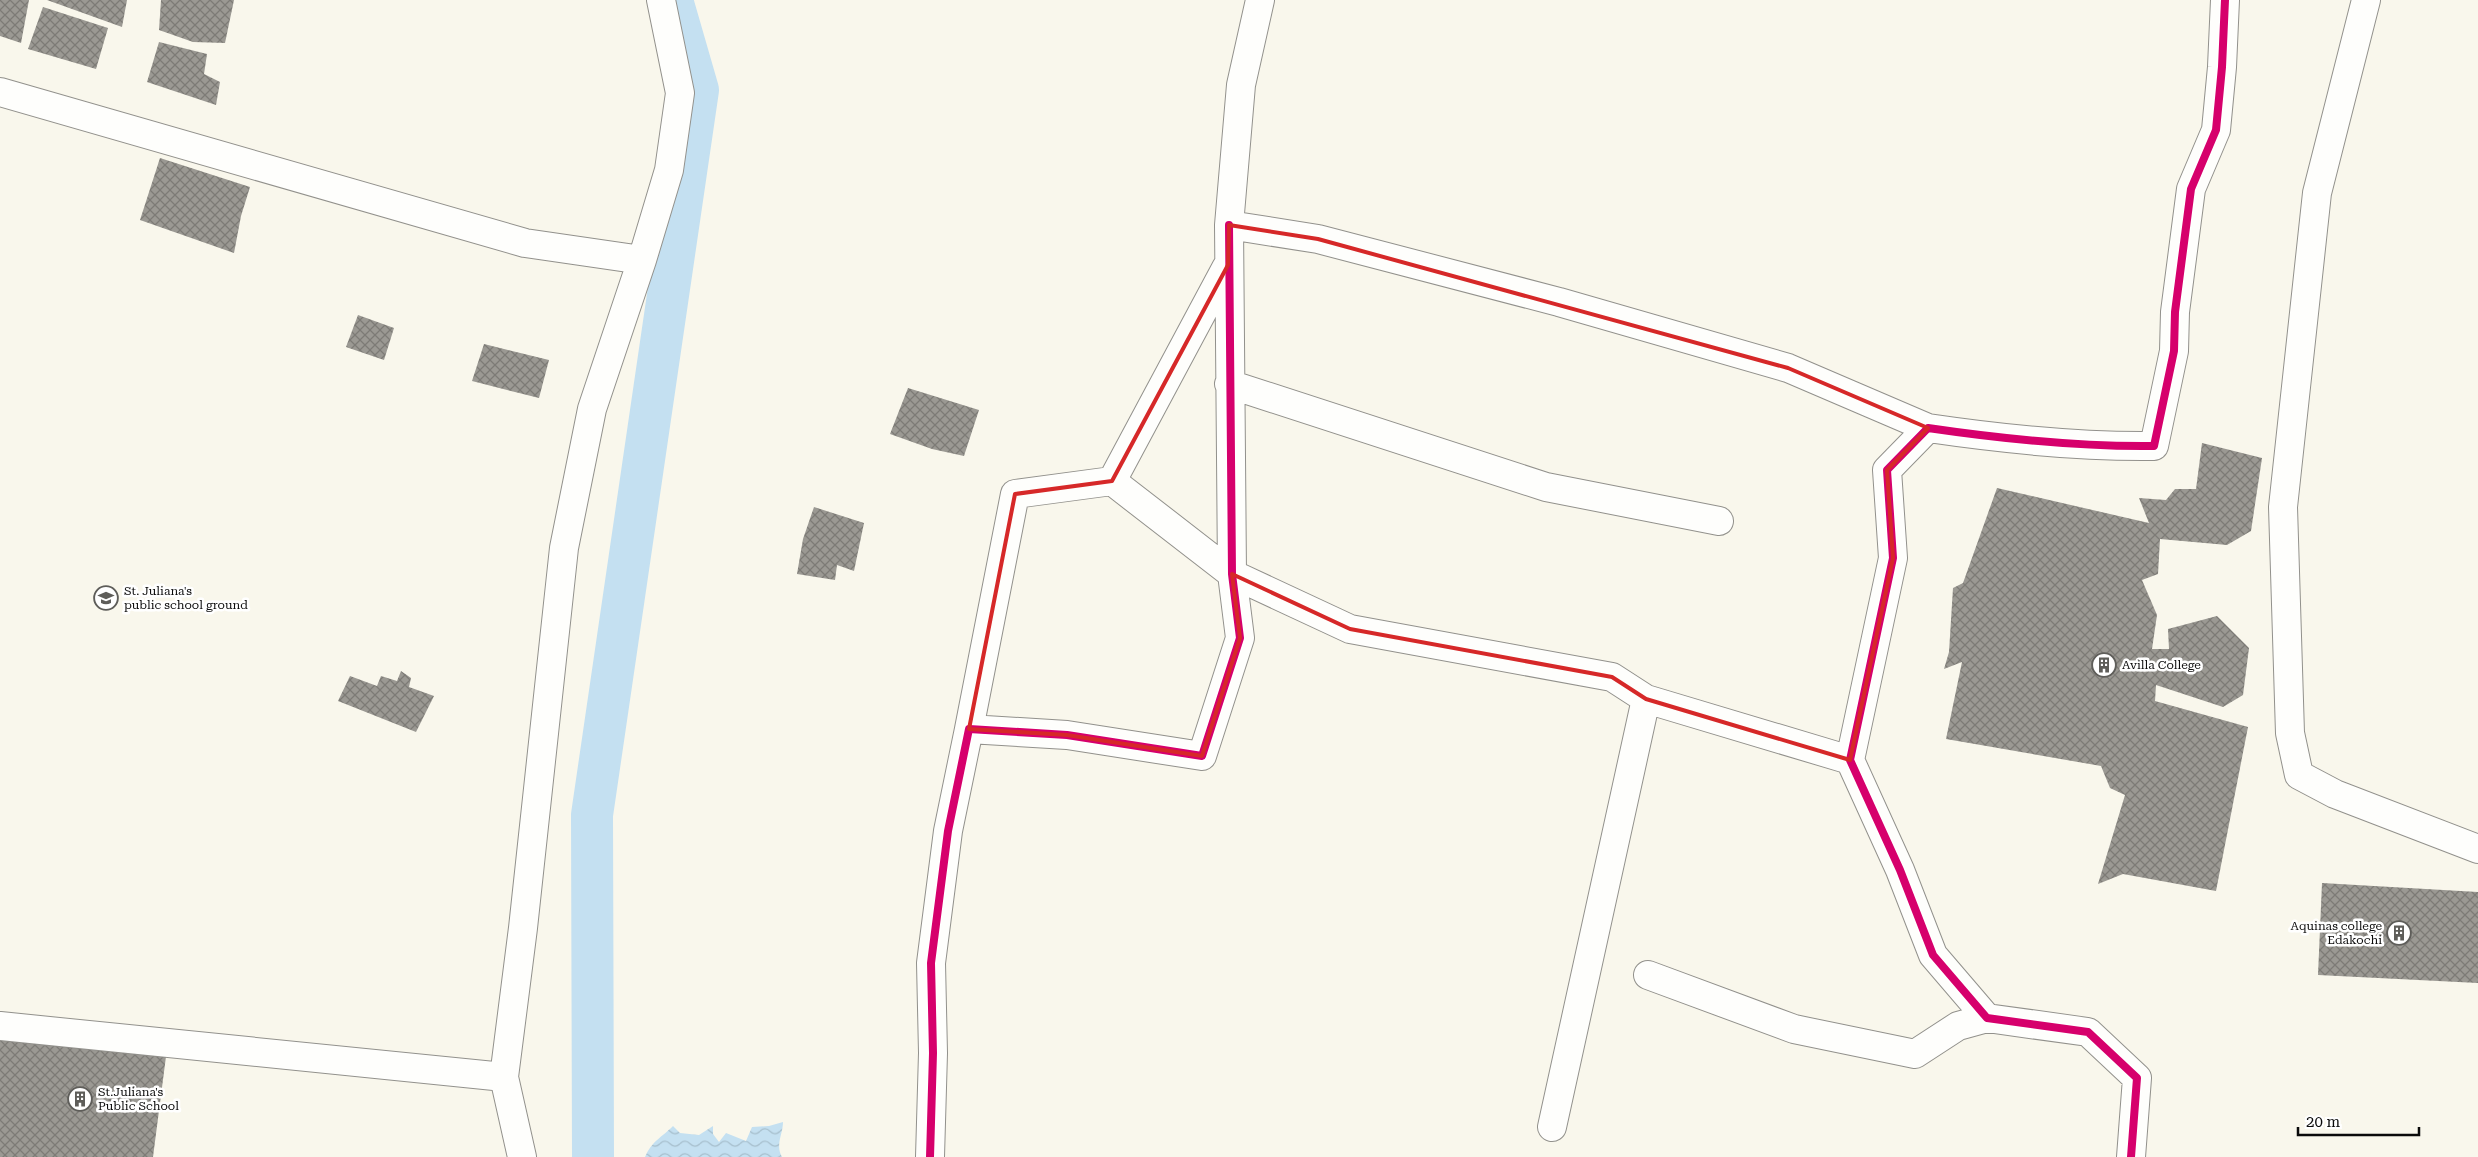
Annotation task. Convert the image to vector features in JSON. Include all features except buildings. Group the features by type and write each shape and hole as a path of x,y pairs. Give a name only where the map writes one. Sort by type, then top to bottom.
{"street":[{"path":"522,1157 504,1077 523,928 564,548 592,409 642,260 669,170 680,93 661,0"},
{"path":"969,729 1067,735 1202,756 1240,638 1232,574 1229,225 1241,85 1260,0"},
{"path":"1229,225 1318,239 1559,302 1788,368 1928,428 2014,441 2154,446 2174,351 2175,312 2192,189 2216,130 2226,0"},
{"path":"2366,0 2317,193 2284,497 2290,733 2298,776 2335,794 2478,849"},
{"path":"0,92 526,243 642,260"},
{"path":"1112,481 1228,265"},
{"path":"1229,384 1546,487 1719,522"},
{"path":"1928,428 1887,470 1893,558 1850,760 1900,870 1933,955 1988,1018"},
{"path":"930,1157 934,1054 931,963 948,831 1014,494 1112,481 1232,574 1350,629 1612,677 1646,699 1850,760"},
{"path":"1552,1127 1646,699"},
{"path":"1648,975 1794,1030 1915,1054 1958,1026 1988,1018 2088,1032 2137,1078 2131,1157"},
{"path":"0,1026 504,1077"}],"highlighted area":[{"path":"1229,225 1318,239 1788,368 1928,428 1887,470 1893,558 1850,760 1646,699 1612,677 1350,629 1232,574 1240,638 1202,756 1067,735 969,729 1015,494 1112,481 1228,265"}],"water":[{"path":"783,1122 779,1144 782,1157 645,1157 654,1143 673,1126 680,1133 699,1135 713,1126 713,1134 719,1142 726,1133 746,1141 752,1127 769,1126"}],"waterway":[{"path":"593,1157 592,815 698,90 672,0"}],"cycle path":[{"path":"2131,1157 2137,1078 2088,1032 1987,1018 1933,955 1900,870 1850,760 1893,558 1887,470 1928,428 2041,442 2154,446 2174,351 2175,312 2191,189 2216,130 2222,67 2225,0"},
{"path":"930,1157 933,1053 931,963 948,831 969,729 1067,735 1202,756 1240,638 1232,574 1229,225"}],"place":[{"name":"St. Juliana's public school ground","path":"106,598"},
{"name":"Avilla College","path":"2104,665"},
{"name":"Aquinas college Edakochi","path":"2399,933"},
{"name":"St.Juliana's Public School","path":"80,1099"}]}
